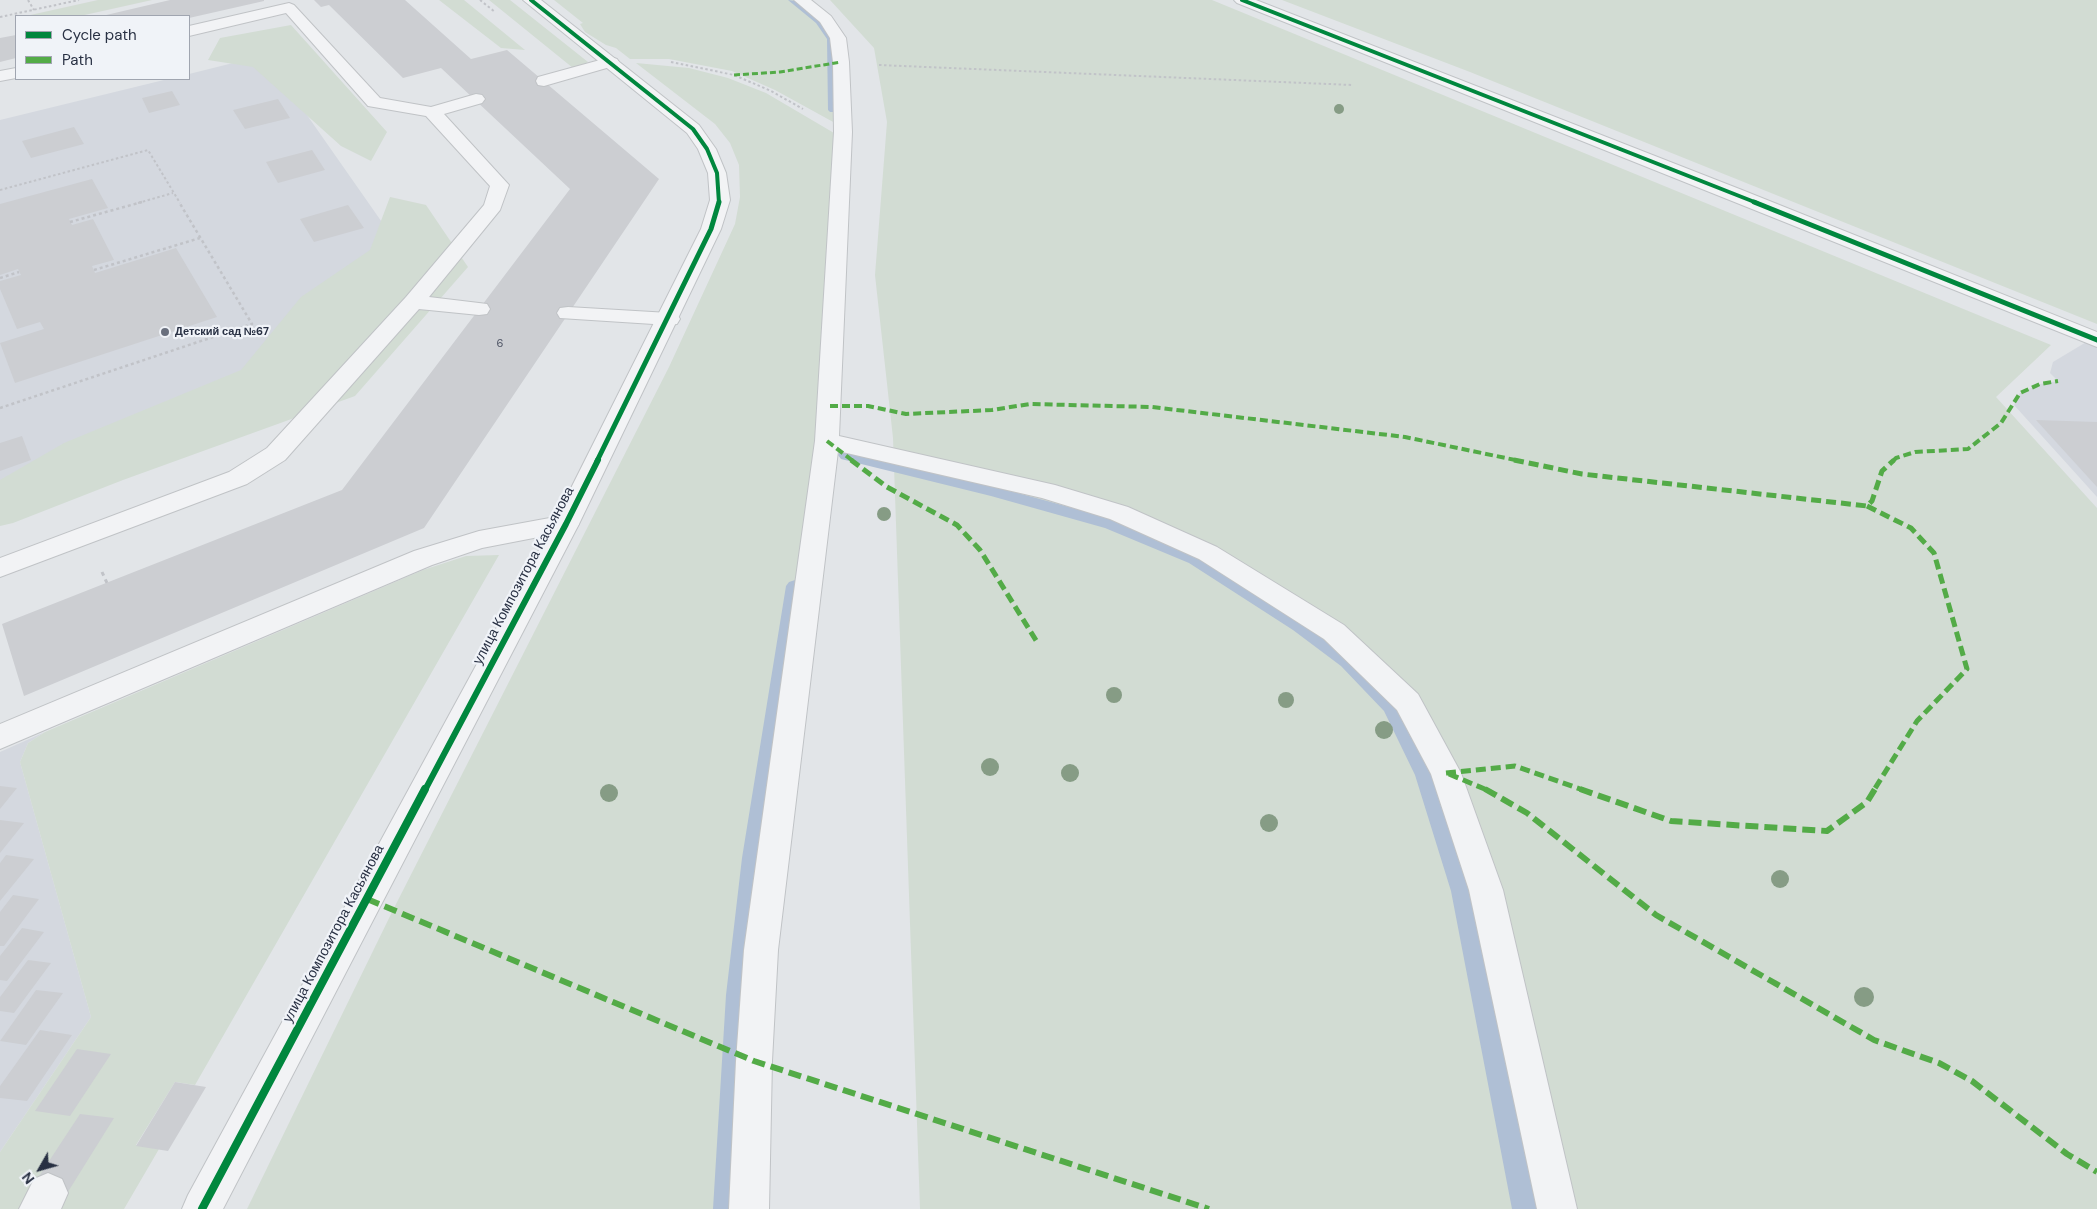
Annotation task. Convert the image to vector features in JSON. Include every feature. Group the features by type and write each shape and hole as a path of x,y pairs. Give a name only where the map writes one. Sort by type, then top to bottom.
{"street":[{"name":"улица Композитора Касьянова","path":"202,1209 566,524 669,319 711,229 720,200 717,173 707,149 692,129 611,62 531,0"},
{"path":"749,1209 754,1061 761,950 827,441 843,132 841,62 838,38 826,19 802,0"},
{"path":"1242,0 1735,194 2097,340"},
{"path":"190,32 289,8 374,102 432,112 476,100"},
{"path":"544,81 611,62"},
{"path":"0,76 15,72"},
{"path":"0,568 238,478 276,454 414,302 492,206 500,185 432,112"},
{"path":"414,302 479,309"},
{"path":"568,313 669,319"},
{"path":"827,441 1046,491 1119,513 1208,553 1334,632 1408,702 1446,773 1486,890 1557,1209"},
{"path":"0,737 423,558 479,540 566,524"}],"path":[{"path":"28,0 34,10"},
{"path":"0,17 79,0"},
{"path":"611,62 672,62 697,66 734,76 771,91 843,132"},
{"path":"841,62 858,65 1351,85"},
{"path":"0,190 148,150 252,324 0,408"},
{"path":"70,222 173,193"},
{"path":"94,270 200,238"},
{"path":"0,278 19,272"}],"shaded area":[{"path":"98,0 152,0 84,15 30,15"},
{"path":"439,0 464,0 525,50 501,48"},
{"path":"489,0 510,0 588,62 573,68"},
{"path":"554,0 793,0 801,4 820,21 832,39 835,123 775,90 732,71 669,59 630,59 616,48 606,45 585,32 580,24 583,23"},
{"path":"830,0 1212,0 2051,345 1996,397 2097,508 2097,1209 920,1209 893,438 875,275 887,122 874,48"},
{"path":"1282,0 2097,0 2097,324 1470,72"},
{"path":"291,25 387,132 371,161 341,146 253,67 208,60 220,38"},
{"name":"Детский сад №67","path":"265,55 414,268 245,395 0,484 0,120 164,80 190,80 190,74"},
{"path":"636,63 689,68 728,78 766,93 834,133 818,443 752,858 737,995 726,1209 247,1209 393,910 669,367 735,224 740,197 739,165 730,143 715,124"},
{"path":"390,197 426,205 468,267 355,396 123,480 13,523 0,526 0,480 64,443 241,370 301,297 370,250"},
{"path":"2093,338 2097,340 2097,497 2014,405 2020,393 2040,384 2058,381 2050,373 2053,362"},
{"path":"499,555 195,1085 175,1082 136,1145 159,1149 124,1209 0,1209 0,1152 91,1017 20,762 28,743 45,732 423,570 466,556"},
{"path":"45,732 28,743 20,762 91,1017 0,1152 0,752"}],"building":[{"path":"170,0 264,0 190,18 190,15 106,15"},
{"path":"314,0 405,0 471,59 507,50 659,179 424,528 24,696 2,624 342,490 570,189 441,68 403,78 329,5 321,7"},
{"path":"15,35 15,58 0,62 0,38"},
{"path":"172,91 180,105 149,113 142,98"},
{"path":"278,99 290,118 245,129 233,110"},
{"path":"74,127 84,144 31,158 22,141"},
{"path":"312,150 325,170 278,183 266,162"},
{"path":"92,179 108,208 69,219 72,225 93,219 114,260 92,266 95,273 176,248 217,317 15,383 0,343 44,329 40,322 17,329 0,289 0,281 21,275 18,269 0,275 0,204"},
{"path":"348,205 364,228 314,242 300,219"},
{"path":"2036,420 2097,422 2097,487"},
{"path":"22,436 31,460 0,471 0,443"},
{"path":"0,786 17,788 0,809"},
{"path":"0,820 24,823 0,853"},
{"path":"6,855 34,859 0,901 0,863"},
{"path":"13,895 39,899 4,946 0,946 0,912"},
{"path":"22,928 44,932 7,981 0,980 0,956"},
{"path":"28,960 51,963 14,1013 0,1011 0,997"},
{"path":"36,990 63,993 26,1045 0,1041"},
{"path":"40,1030 72,1035 27,1101 0,1098 0,1086"},
{"path":"77,1049 111,1054 70,1116 35,1111"},
{"path":"175,1082 206,1087 168,1151 136,1146"},
{"path":"80,1114 114,1118 66,1195 30,1190"}],"waterway":[{"path":"793,0 801,4 820,21 832,39 834,110"},
{"path":"846,455 992,491 1111,524 1195,559 1299,625 1347,661 1391,706 1425,775 1462,891 1525,1209"},
{"path":"726,1209 737,995 752,858 795,586"}],"marked path":[{"path":"734,75 780,72 841,62"},
{"path":"830,406 868,406 906,414 992,410 1030,404 1152,407 1405,437 1582,474 1867,506 1872,501 1882,471 1896,458 1915,452 1968,449 2001,423 2020,393 2040,384 2058,381"},
{"path":"827,441 887,487 957,525 980,550 1037,642"},
{"path":"1446,773 1515,766 1671,821 1827,831 1867,802 1917,721 1967,669 1934,553 1911,528 1867,506"},
{"path":"1449,774 1480,786 1527,813 1656,915 1874,1040 1939,1063 1972,1081 2067,1154 2097,1172"},
{"path":"367,899 754,1061 1209,1209"}],"cycle path":[{"path":"202,1209 566,524 711,229 720,200 717,173 707,149 693,129 531,0"},
{"path":"1242,0 1735,194 2097,340"}],"place":[{"name":"Детский сад №67","path":"165,332"}]}
